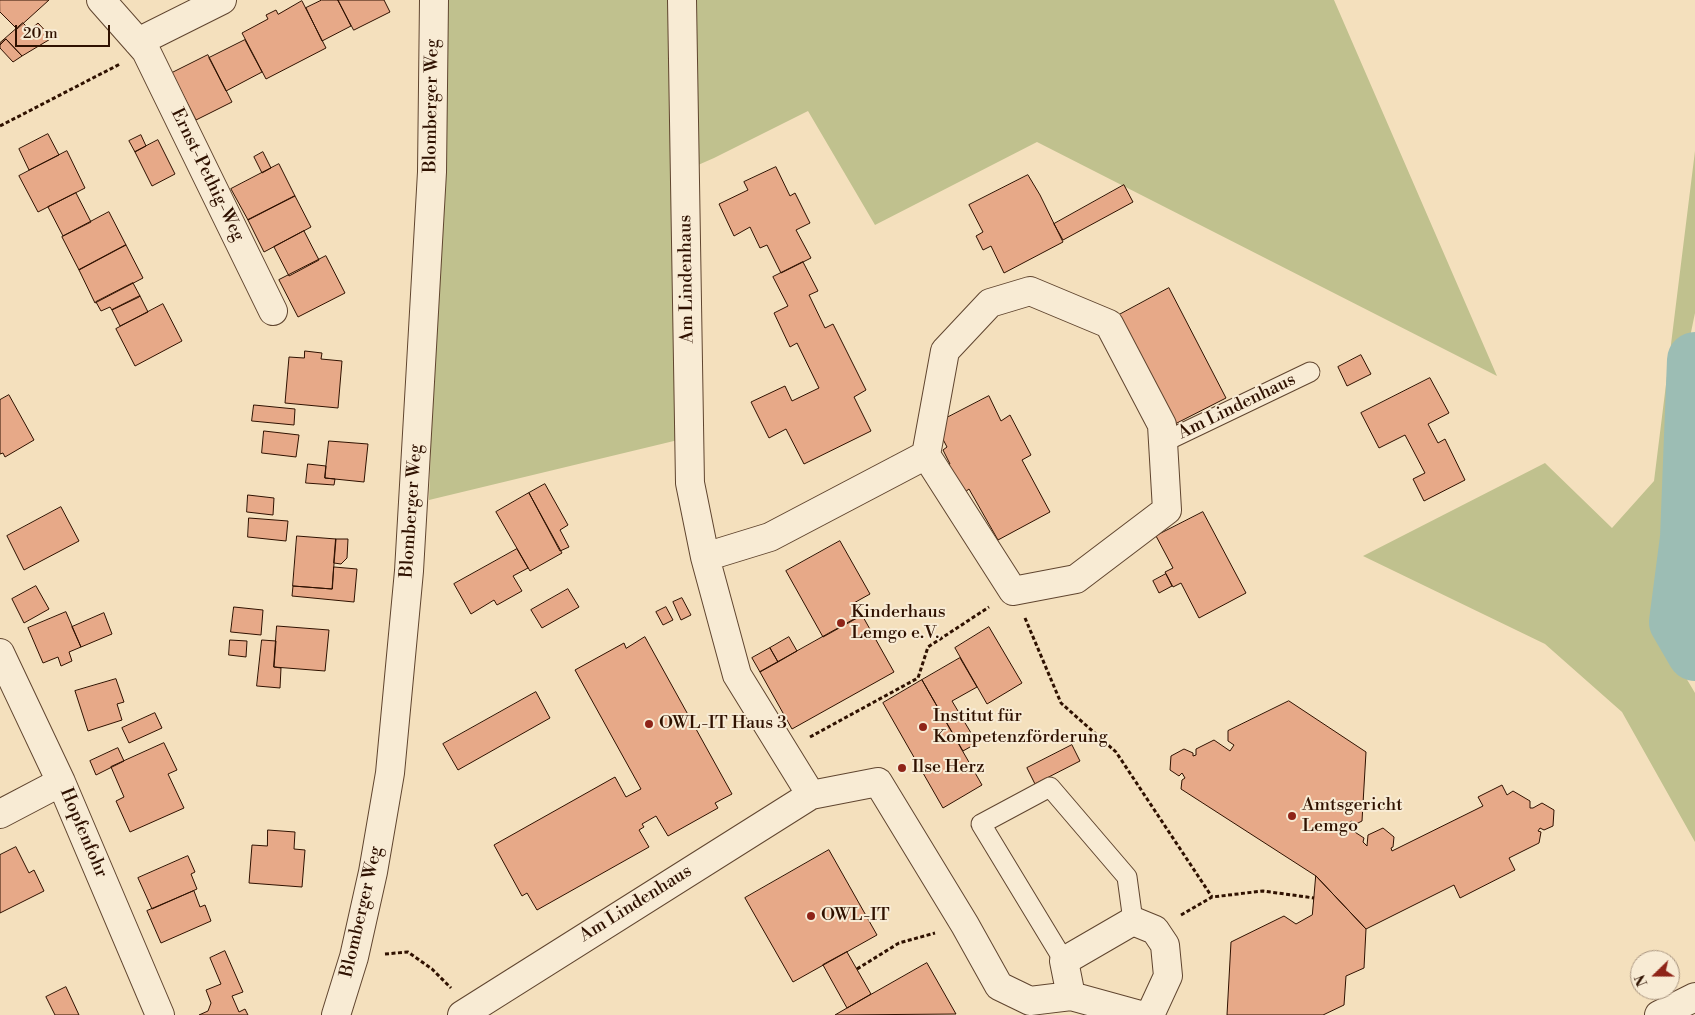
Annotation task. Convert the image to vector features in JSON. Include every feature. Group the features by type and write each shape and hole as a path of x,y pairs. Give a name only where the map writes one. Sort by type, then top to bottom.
{"street":[{"name":"Ernst-Pethig-Weg","path":"101,0 142,46 273,311"},
{"path":"142,46 222,0"},
{"name":"Blomberger Weg","path":"336,1015 354,957 373,872 390,773 409,571 432,172 434,0"},
{"name":"Am Lindenhaus","path":"682,0 690,483 705,557 736,675 811,795"},
{"name":"Am Lindenhaus","path":"926,455 945,351 990,303 1030,291 1109,324 1162,425 1166,510 1076,579 1013,591"},
{"path":"705,557 770,537 926,455 1013,591"},
{"name":"Hopfenfohr","path":"0,653 61,782 160,1015"},
{"path":"0,814 61,782"},
{"name":"Am Lindenhaus","path":"466,1012 811,795 878,782 965,925 999,986 1030,1001 1072,996 1140,1015"},
{"path":"1072,996 1064,961 1144,926 1165,945 1168,976 1150,1015"},
{"path":"1659,1015 1695,997"}],"lane":[{"name":"Am Lindenhaus","path":"1164,442 1310,372"},
{"path":"1064,961 980,824 1050,787 1127,877 1144,926"}],"path":[{"path":"0,126 142,46"},
{"path":"784,750 918,678 928,647 1013,591 1061,703 1116,752 1212,897"},
{"path":"1144,926 1212,897 1263,891 1314,898"},
{"path":"857,969 899,943 965,925"},
{"path":"354,957 408,952 432,969 466,1012"}],"green space":[{"path":"446,0 1334,0 1497,376 1037,142 875,225 808,111 714,158 673,176 678,440 429,500"},
{"path":"1695,151 1695,313 1690,337 1682,541 1695,543 1695,585 1650,617 1695,693 1695,842 1622,712 1545,644 1363,556 1545,463 1612,528 1654,481"}],"building":[{"path":"0,0 49,0 17,29 0,12"},
{"path":"322,0 338,0 351,26 322,41 306,8"},
{"path":"338,0 384,0 390,12 354,30"},
{"path":"302,1 326,48 266,79 242,33 268,19 266,15 276,10 278,14"},
{"path":"23,23 30,30 38,23 52,38 22,56 6,39 0,45 0,43"},
{"path":"6,39 22,56 13,62 0,48 0,45"},
{"path":"245,40 262,72 226,91 209,58"},
{"path":"208,55 232,102 196,120 172,73"},
{"path":"48,134 59,155 29,170 19,149"},
{"path":"141,135 146,146 135,152 129,141"},
{"path":"158,140 175,174 152,186 135,152"},
{"path":"67,151 85,188 38,212 19,176"},
{"path":"263,152 271,168 262,173 254,157"},
{"path":"279,164 295,196 248,220 231,189"},
{"path":"776,167 790,196 795,193 810,223 796,230 811,258 781,273 767,245 760,248 750,227 734,236 719,204 748,190 744,182"},
{"path":"1028,175 1063,242 1004,273 991,246 983,250 976,236 983,232 969,205"},
{"path":"1124,185 1133,202 1063,240 1054,224"},
{"path":"76,193 91,222 63,236 48,207"},
{"path":"295,196 311,227 264,252 248,220"},
{"path":"109,212 126,245 79,270 62,237"},
{"path":"304,231 319,260 289,276 274,247"},
{"path":"126,245 143,278 95,303 79,270"},
{"path":"326,256 345,293 298,317 279,280"},
{"path":"803,262 818,291 809,295 825,328 833,324 866,390 854,397 871,431 804,464 786,429 769,438 751,402 785,386 792,401 819,388 797,343 790,347 774,313 788,306 773,277"},
{"path":"133,283 139,297 112,310 110,307 101,311 96,302"},
{"path":"1169,288 1226,398 1175,424 1119,315"},
{"path":"140,296 148,312 120,326 112,310"},
{"path":"163,304 182,341 135,366 116,329"},
{"path":"305,351 322,353 321,359 342,361 338,408 285,403 289,357 304,358"},
{"path":"1361,355 1371,374 1347,386 1338,367"},
{"path":"1430,378 1449,413 1428,424 1438,443 1445,439 1465,480 1424,501 1413,479 1425,473 1405,435 1379,448 1361,413"},
{"path":"9,395 34,440 5,457 3,453 0,454 0,400"},
{"path":"989,396 1001,421 1010,415 1031,455 1022,460 1050,512 998,540 969,489 965,492 957,478 950,482 943,468 950,464 943,450 947,447 935,424"},
{"path":"254,405 295,409 294,425 252,421"},
{"path":"264,431 299,435 296,457 262,453"},
{"path":"329,441 368,444 364,482 325,478"},
{"path":"308,464 326,466 325,478 335,479 334,485 306,483"},
{"path":"545,484 568,525 560,530 569,547 560,551 529,493"},
{"path":"529,493 562,553 530,571 496,512"},
{"path":"248,495 274,498 273,515 247,512"},
{"path":"61,507 79,541 24,570 7,536"},
{"path":"1203,512 1246,593 1199,618 1181,583 1173,587 1166,574 1165,572 1173,568 1156,536"},
{"path":"249,518 288,521 286,541 248,537"},
{"path":"297,536 336,539 332,589 293,586"},
{"path":"336,539 348,539 347,558 341,564 334,563"},
{"path":"840,541 870,594 852,604 859,617 823,637 786,571"},
{"path":"517,549 528,568 513,576 522,591 497,605 494,600 471,614 454,584"},
{"path":"334,567 357,569 354,602 292,596 293,586 332,589"},
{"path":"1166,574 1172,586 1159,593 1153,581"},
{"path":"36,586 49,609 24,623 12,599"},
{"path":"568,589 579,607 542,628 531,610"},
{"path":"682,598 691,615 681,620 673,602"},
{"path":"234,607 263,610 261,635 231,632"},
{"path":"666,607 673,620 663,625 656,612"},
{"path":"66,612 81,647 69,652 72,661 61,666 58,657 43,663 28,628"},
{"path":"104,613 112,634 81,647 72,627"},
{"path":"862,615 894,672 792,729 760,672"},
{"path":"277,626 329,630 325,671 274,667"},
{"path":"989,627 1022,683 987,704 955,648"},
{"name":"OWL-IT Haus 3","path":"645,637 732,794 715,803 718,808 668,836 656,816 642,824 644,827 639,830 649,847 537,910 527,893 522,896 494,845 615,777 626,797 641,789 575,670 624,643 626,648"},
{"path":"789,637 797,651 778,662 770,648"},
{"path":"230,640 247,641 246,657 229,655"},
{"path":"262,640 276,641 274,667 281,668 280,688 257,686"},
{"path":"770,648 778,662 760,672 752,658"},
{"path":"960,658 977,687 952,701 977,743 963,751 922,680"},
{"path":"116,679 124,702 117,704 122,720 88,731 75,691"},
{"name":"Institut für Kompetenzförderung","path":"922,680 982,785 943,808 883,703"},
{"path":"536,692 550,718 458,770 443,744"},
{"name":"Amtsgericht Lemgo","path":"1289,701 1366,752 1362,821 1356,824 1351,821 1347,827 1364,838 1363,842 1367,846 1368,835 1383,828 1394,837 1392,851 1483,806 1478,797 1502,785 1507,795 1513,791 1530,801 1530,808 1542,803 1554,810 1553,826 1544,830 1540,828 1538,831 1541,832 1539,843 1509,858 1515,870 1460,898 1454,885 1366,929 1316,876 1181,789 1182,780 1185,778 1182,773 1179,776 1170,770 1171,756 1184,749 1193,753 1193,756 1196,755 1196,749 1214,740 1230,751 1234,745 1228,741 1228,731"},
{"path":"155,713 162,728 129,743 122,728"},
{"path":"164,743 177,770 168,774 184,808 130,832 116,801 124,797 111,767"},
{"path":"1072,745 1080,761 1035,784 1027,768"},
{"path":"118,748 124,761 96,775 90,761"},
{"path":"268,830 295,832 294,849 305,850 302,887 249,883 252,845 267,846"},
{"path":"16,847 29,873 34,870 44,891 0,913 0,855"},
{"name":"OWL-IT","path":"829,850 877,935 793,982 745,898"},
{"path":"188,856 195,872 191,874 197,889 152,909 138,878"},
{"name":"Amtsgericht Lemgo","path":"1316,876 1366,929 1364,968 1346,976 1344,1005 1323,1015 1227,1015 1231,942 1284,916 1296,924 1312,915"},
{"path":"194,891 200,907 205,905 211,921 161,943 147,911"},
{"path":"225,951 243,992 232,996 239,1012 245,1009 248,1015 199,1015 208,1011 211,1003 206,990 221,984 210,958"},
{"path":"847,952 871,994 847,1008 823,965"},
{"path":"927,963 956,1014 835,1015 847,1008"},
{"path":"66,987 79,1015 55,1015 46,997"}],"waterway":[{"path":"1695,360 1688,538 1677,622 1695,653"}],"place":[{"name":"Kinderhaus Lemgo e.V.","path":"841,623"},
{"name":"OWL-IT Haus 3","path":"649,724"},
{"name":"Institut für Kompetenzförderung","path":"923,727"},
{"name":"Ilse Herz","path":"902,768"},
{"name":"Amtsgericht Lemgo","path":"1292,816"},
{"name":"OWL-IT","path":"811,916"}]}
